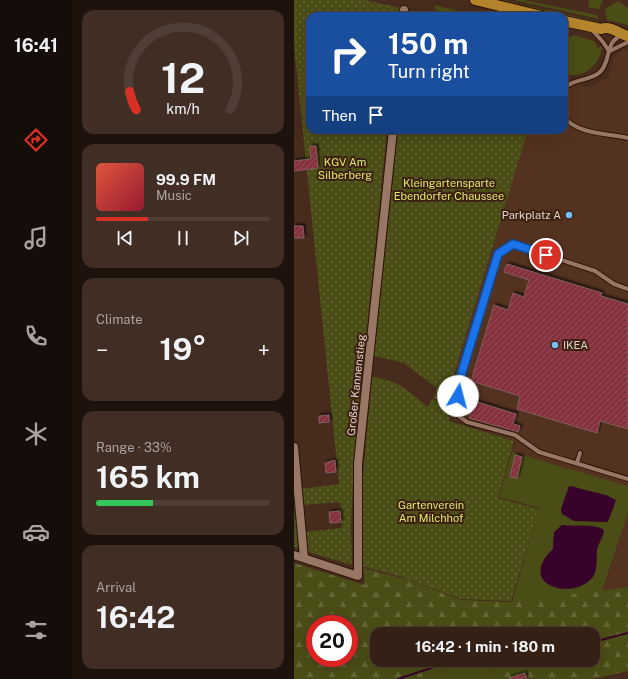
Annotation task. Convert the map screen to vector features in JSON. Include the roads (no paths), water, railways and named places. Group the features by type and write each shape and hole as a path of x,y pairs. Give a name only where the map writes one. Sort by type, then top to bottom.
{"main road":[{"path":"474,0 525,12"},
{"path":"568,22 601,29 604,34 615,36 624,35"}],"street":[{"name":"Großer Kannenstieg","path":"294,555 358,576 358,464 393,134"},
{"path":"294,447 304,558"}],"lane":[{"path":"586,26 598,35 609,51"},
{"path":"568,86 571,83 589,79 600,72 605,64 612,42 624,35"},
{"path":"609,51 628,42"},
{"path":"568,121 573,125 600,134 628,138"},
{"path":"628,289 614,284 595,271 513,244 496,257 464,365 457,408 460,417 467,422 515,435 539,452 628,479"},
{"path":"577,463 580,453"}],"waterway":[{"path":"600,640 628,633"},
{"path":"398,679 434,667"}],"place":[{"name":"Parkplatz A","path":"569,215"},
{"name":"IKEA","path":"555,345"}],"park label":[{"name":"KGV Am Silberberg","path":"345,168"},
{"name":"Kleingartensparte Ebendorfer Chaussee","path":"449,189"},
{"name":"Gartenverein Am Milchhof","path":"431,511"}]}
